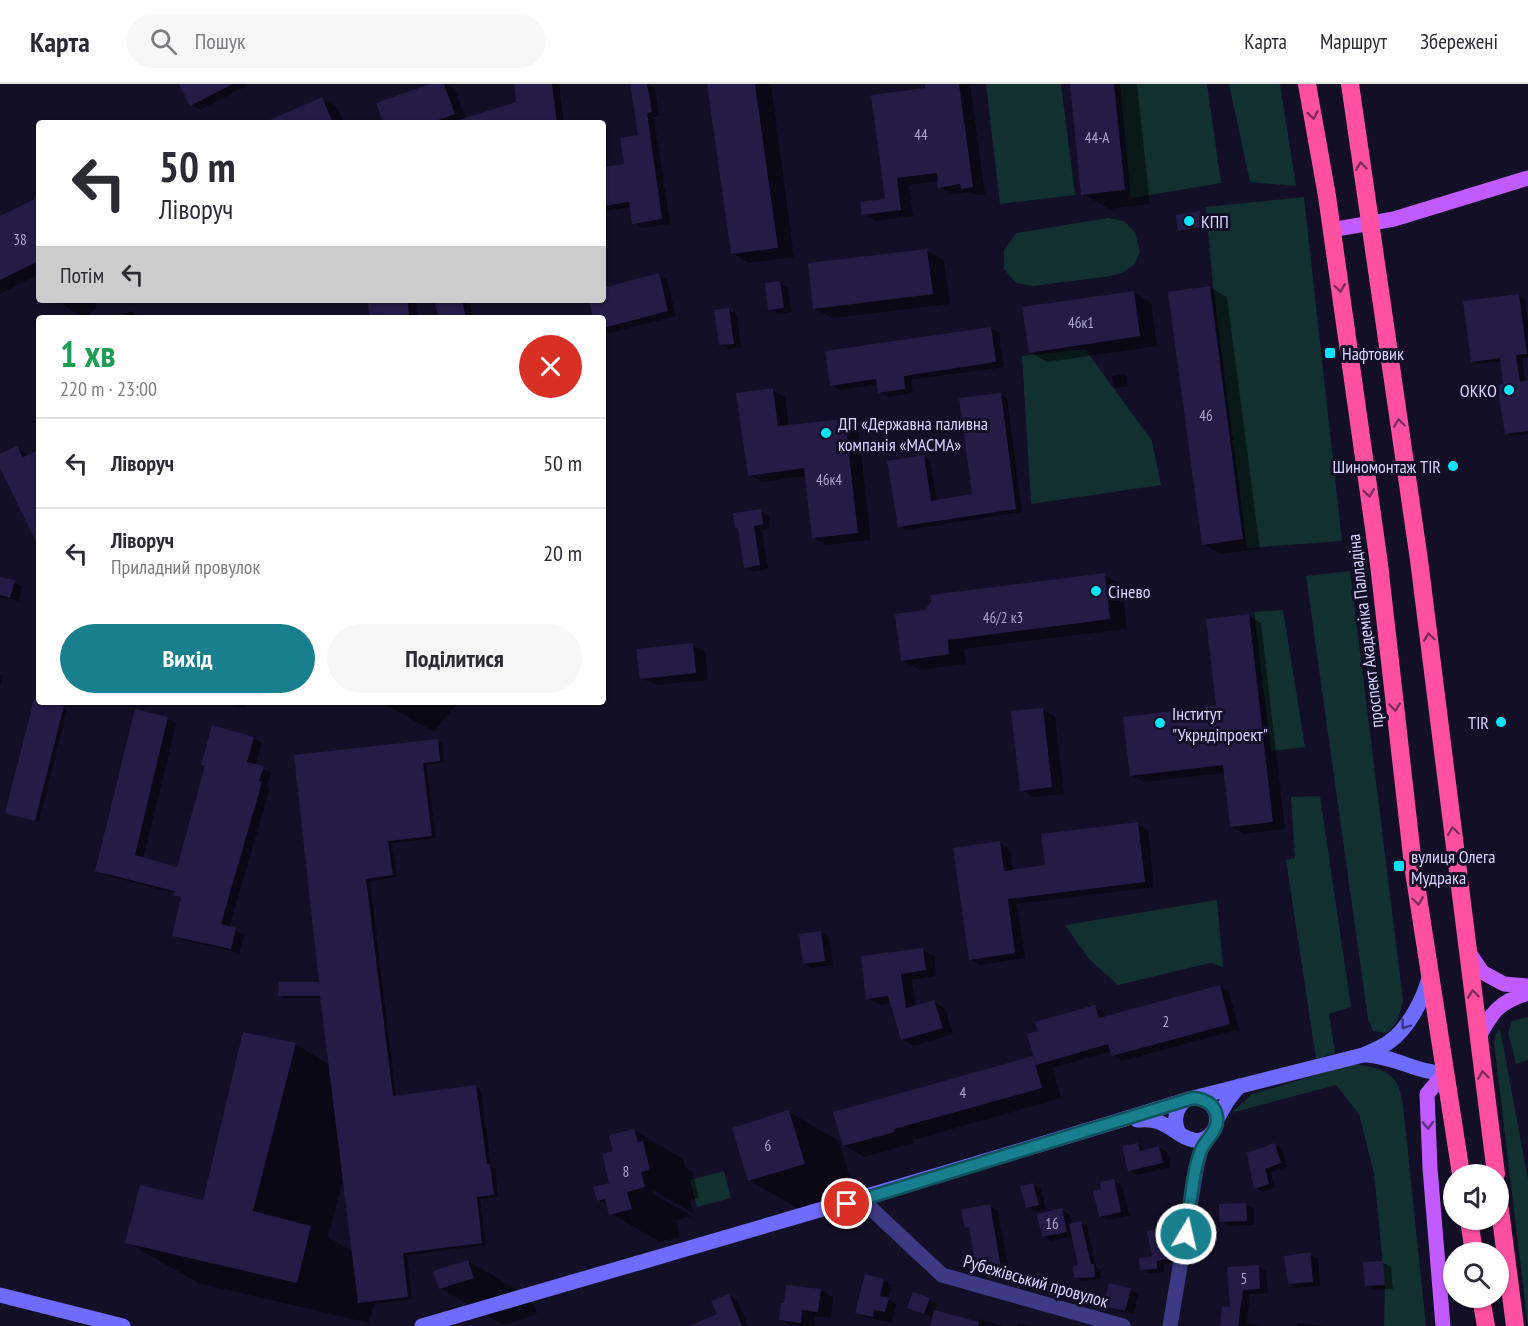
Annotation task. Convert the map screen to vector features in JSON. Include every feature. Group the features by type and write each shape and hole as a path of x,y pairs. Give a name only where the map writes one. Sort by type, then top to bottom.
{"highway":[{"name":"проспект Академіка Палладіна","path":"1307,84 1331,230 1379,564 1413,865 1459,1164"},
{"path":"1350,84 1422,583 1495,1164"},
{"path":"1503,1230 1515,1326"},
{"path":"1483,1308 1486,1326"}],"main road":[{"path":"1331,230 1394,219 1528,178"},
{"path":"1468,951 1482,972 1504,984 1528,986"},
{"path":"1479,1037 1487,1019 1498,1007 1506,1001 1528,993"},
{"path":"1443,1326 1430,1168 1427,1094 1445,1073"}],"street":[{"path":"422,1326 633,1263 861,1199 1190,1099 1363,1055 1397,1036 1423,1000 1429,978"},
{"path":"1363,1055 1382,1056 1430,1073 1445,1073"},
{"path":"1170,1326 1201,1150 1214,1131 1217,1119 1228,1100 1239,1086"},
{"path":"1197,1166 1192,1150 1175,1125 1176,1110 1190,1099 1202,1099 1210,1103 1217,1119"},
{"path":"1125,1119 1156,1121 1191,1140 1201,1140 1210,1135"},
{"name":"Рубежівський провулок","path":"861,1199 942,1275 1123,1326"},
{"path":"0,1295 123,1326"}],"green space":[{"path":"986,84 1061,84 1075,195 1000,204"},
{"path":"1120,84 1207,84 1221,183 1131,198"},
{"path":"1229,84 1280,84 1296,186 1250,182"},
{"path":"1304,197 1342,541 1247,548 1213,286 1206,207"},
{"path":"1108,218 1124,221 1135,232 1140,252 1135,264 1122,273 1033,286 1016,283 1004,269 1004,250 1016,233"},
{"path":"1085,349 1152,441 1161,485 1031,504 1022,356"},
{"path":"1350,571 1403,1000 1398,1019 1386,1033 1373,1031 1368,1019 1306,576"},
{"path":"1283,610 1305,747 1271,751 1254,612"},
{"path":"1320,796 1351,1007 1329,1014 1335,1053 1316,1059 1286,860 1295,858 1291,797"},
{"path":"1217,900 1223,967 1210,963 1118,985 1089,959 1065,925"},
{"path":"1528,1017 1528,1060 1516,1064 1508,1032 1512,1021"},
{"path":"1500,1029 1528,1179 1528,1326 1494,1043"},
{"path":"1353,1064 1371,1067 1388,1074 1399,1090 1403,1105 1426,1326 1384,1326 1385,1285 1374,1174 1359,1114 1336,1085 1231,1113 1252,1094"},
{"path":"724,1171 731,1198 697,1207 690,1180"}],"building":[{"path":"179,84 233,84 190,106"},
{"path":"430,84 444,84 455,114 438,120 382,120 376,103"},
{"path":"514,84 552,84 557,120 459,120 516,102"},
{"path":"630,84 647,84 652,112 647,113 662,219 632,224 629,202 606,206 606,167 624,164 620,138 638,135"},
{"path":"707,84 755,84 778,248 731,254"},
{"path":"925,84 959,84 973,187 961,189 960,184 938,188 937,173 897,178 901,210 862,215 860,202 885,199 871,95 925,88"},
{"path":"1070,84 1114,84 1125,190 1081,195"},
{"path":"322,97 332,120 270,120"},
{"path":"36,198 36,262 0,280 0,216"},
{"name":"КПП","path":"1200,211 1202,227 1178,231 1176,215"},
{"path":"927,249 933,294 813,309 808,263"},
{"path":"659,273 668,311 606,327 606,315 592,315 590,303 606,303 606,287"},
{"path":"780,281 784,308 768,310 765,283"},
{"path":"1210,286 1243,539 1202,545 1168,292"},
{"path":"1134,291 1140,336 1029,353 1022,307"},
{"path":"1519,294 1527,354 1516,355 1520,382 1528,380 1528,431 1505,434 1497,385 1503,384 1500,358 1471,362 1463,301"},
{"path":"368,303 408,303 409,315 369,315"},
{"path":"435,303 463,303 465,315 438,315"},
{"path":"729,308 734,344 719,345 714,310"},
{"path":"991,327 996,362 904,376 905,389 878,393 876,379 830,386 825,351"},
{"path":"773,388 778,426 845,419 858,533 812,538 804,468 748,476 736,393"},
{"path":"1001,393 1016,509 898,527 887,461 924,455 931,501 972,494 959,398"},
{"path":"17,446 23,457 36,451 36,542 0,468 0,454"},
{"path":"761,509 763,524 754,526 760,565 744,568 738,528 735,528 733,513"},
{"path":"1105,573 1110,619 948,640 949,654 901,661 895,614 925,610 931,602 930,595"},
{"path":"0,577 15,580 10,598 0,595"},
{"name":"Інститут \"Укрндіпроект\"","path":"1249,614 1273,822 1230,827 1223,765 1130,776 1123,717 1216,706 1206,619"},
{"path":"693,643 696,673 640,679 636,649"},
{"path":"34,699 36,705 64,706 35,821 5,813"},
{"path":"1043,708 1052,787 1020,791 1011,711"},
{"path":"135,709 168,717 135,855 177,867 205,766 201,765 212,725 254,737 247,762 264,766 259,781 262,782 221,924 236,928 231,949 172,936 181,897 173,895 174,891 95,871"},
{"path":"438,739 440,761 423,763 432,836 388,841 393,875 366,879 393,1096 476,1085 487,1164 490,1164 494,1195 477,1197 482,1243 403,1253 408,1297 358,1303 320,996 278,996 279,982 319,982 294,755"},
{"path":"1138,822 1145,882 1008,899 1015,953 969,960 953,848 1000,841 1004,871 1045,865 1041,834"},
{"path":"821,931 825,961 803,964 799,934"},
{"path":"923,948 926,970 901,974 906,1008 934,1000 943,1028 901,1040 888,996 866,999 861,956"},
{"path":"1220,985 1230,1024 1112,1056 1108,1044 1036,1065 1027,1034 1038,1031 1035,1022 1095,1005 1099,1018"},
{"path":"243,1032 296,1043 253,1211 311,1226 297,1283 125,1243 140,1185 203,1200"},
{"path":"1033,1056 1042,1088 894,1129 895,1132 843,1146 833,1112"},
{"path":"789,1110 805,1164 748,1181 732,1128"},
{"path":"634,1129 638,1142 643,1141 650,1170 641,1172 645,1187 627,1192 632,1209 609,1215 605,1199 597,1201 593,1187 609,1183 602,1154 613,1151 609,1135"},
{"path":"1138,1143 1140,1151 1159,1146 1163,1163 1128,1171 1122,1146"},
{"path":"1275,1143 1281,1163 1265,1169 1269,1184 1254,1189 1247,1153"},
{"path":"1114,1179 1121,1212 1099,1217 1093,1191 1101,1189 1100,1182"},
{"path":"1033,1183 1039,1205 1026,1208 1020,1186"},
{"path":"1246,1203 1247,1221 1219,1222 1219,1204"},
{"path":"990,1204 1001,1268 976,1269 969,1227 965,1228 961,1210"},
{"path":"1062,1208 1067,1232 1042,1237 1037,1214"},
{"path":"1081,1221 1091,1264 1094,1264 1095,1277 1074,1278 1073,1266 1078,1265 1069,1224"},
{"path":"1172,1226 1175,1240 1172,1258 1157,1261 1157,1269 1140,1270 1139,1258 1152,1257 1147,1231"},
{"path":"1310,1252 1313,1282 1288,1284 1284,1256"},
{"path":"468,1260 474,1278 439,1289 433,1271"},
{"path":"1383,1261 1385,1285 1365,1286 1363,1262"},
{"path":"1259,1265 1260,1289 1243,1290 1238,1326 1220,1326 1222,1306 1230,1307 1227,1267"},
{"path":"865,1274 884,1279 880,1296 889,1298 885,1312 874,1310 873,1317 855,1313"},
{"path":"1109,1283 1131,1288 1125,1311 1103,1306"},
{"path":"786,1285 821,1289 818,1312 802,1310 801,1323 779,1320"},
{"path":"913,1292 930,1298 924,1314 907,1308"},
{"path":"729,1294 742,1326 689,1326 717,1314 711,1301"},
{"path":"934,1310 979,1322 978,1326 930,1326"}],"place":[{"name":"КПП","path":"1189,221"},
{"name":"Нафтовик","path":"1330,353"},
{"name":"ОККО","path":"1509,390"},
{"name":"ДП «Державна паливна компанія «МАСМА»","path":"826,433"},
{"name":"Шиномонтаж TIR","path":"1453,466"},
{"name":"Сінево","path":"1096,591"},
{"name":"TIR","path":"1501,722"},
{"name":"Інститут \"Укрндіпроект\"","path":"1160,723"},
{"name":"вулиця Олега Мудрака","path":"1399,866"}],"route":[{"path":"847,1204 1193,1098 1210,1103 1217,1119 1214,1131 1201,1150 1186,1234"}]}
